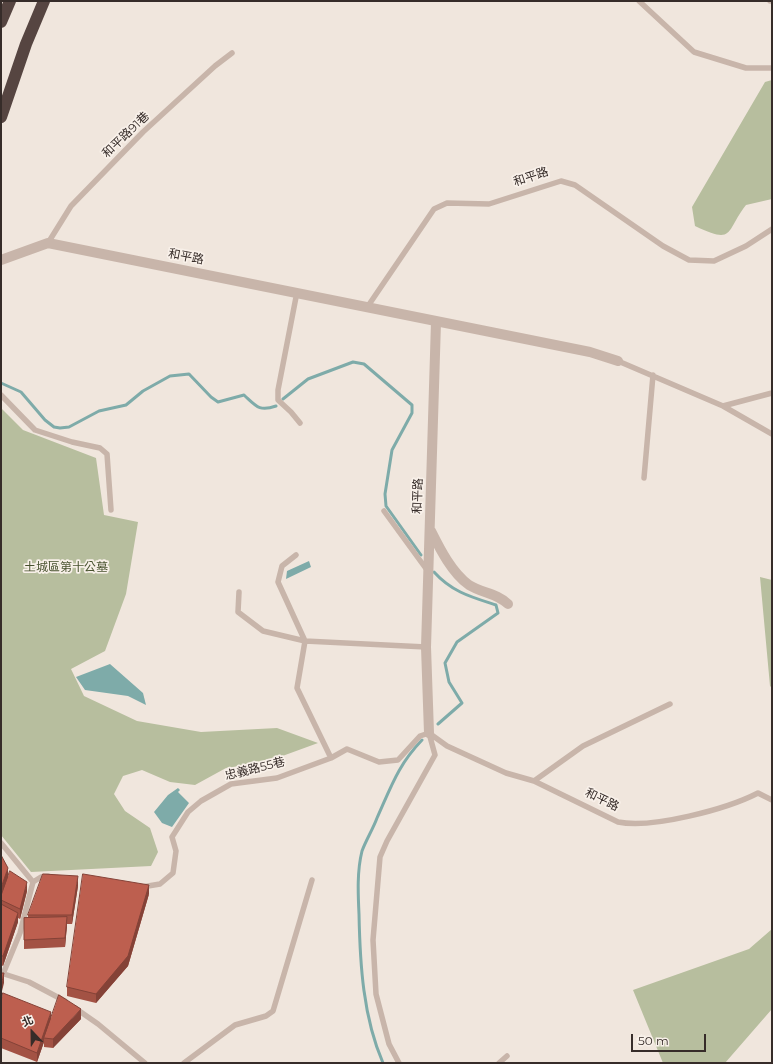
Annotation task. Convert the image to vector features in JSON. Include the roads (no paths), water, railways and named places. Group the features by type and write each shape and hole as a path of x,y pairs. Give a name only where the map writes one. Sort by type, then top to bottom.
{"highway":[{"path":"1,22 10,1"},
{"path":"1,117 26,44 44,1"}],"street":[{"name":"和平路","path":"1,260 48,244 368,306 436,322 590,352 618,361"},
{"name":"和平路","path":"429,733 426,646 436,322"},
{"path":"430,529 459,575 470,585 502,598 508,604"}],"lane":[{"path":"640,1 694,52 746,68 772,68"},
{"name":"和平路91巷","path":"48,244 71,206 143,132 215,66 232,53"},
{"name":"和平路","path":"368,306 434,210 448,204 489,204 561,181 575,185 663,246 689,260 714,261 746,246 772,228"},
{"path":"297,292 278,390 278,400 300,423"},
{"name":"和平路","path":"618,361 723,406 772,434"},
{"path":"644,478 653,375"},
{"path":"723,406 772,393"},
{"path":"1,395 35,430 72,442 100,448 107,454 111,510"},
{"path":"384,511 428,570"},
{"path":"296,555 282,566 278,582 305,641 297,688 331,758 347,749 378,762 398,760 420,736 429,733"},
{"path":"239,592 238,612 263,631 305,641 426,646"},
{"path":"534,781 583,746 670,704"},
{"name":"和平路","path":"429,733 447,746 506,773 534,781 618,822 632,825 652,823 706,811 742,801 758,794 772,800"},
{"name":"和平路","path":"399,1063 388,1044 376,994 373,940 377,890 380,858 387,841 435,755 429,733"},
{"name":"忠義路55巷","path":"138,888 160,884 173,873 176,851 172,837 188,812 200,801 230,784 277,778 331,758"},
{"path":"1,843 33,882"},
{"path":"56,877 41,877 33,882 20,933 2,974 29,982 66,1001 98,1024 146,1063"},
{"path":"184,1063 235,1025 266,1016 273,1011 312,880"},
{"path":"499,1063 507,1056"}],"water":[{"path":"309,561 311,567 286,579 287,571"},
{"path":"110,664 143,693 146,705 128,696 85,690 76,677"},
{"path":"178,788 180,790 178,792 189,803 172,827 162,823 154,812 168,795"}],"waterway":[{"path":"283,399 308,379 353,362 364,364 412,405 412,413 392,450 385,494 386,506 421,555"},
{"path":"1,383 21,392 45,420 54,427 60,428 69,427 99,411 126,405 143,391 170,376 189,374 211,397 218,402 244,395 258,407 270,408 276,406"},
{"path":"434,572 441,579 462,593 496,605 498,613 457,642 445,663 449,682 462,703 438,724"},
{"path":"383,1063 371,1027 364,990 359,933 359,866 362,851 396,777 407,758 422,740"}],"park label":[{"name":"土城區第十公墓","path":"66,567"}]}
